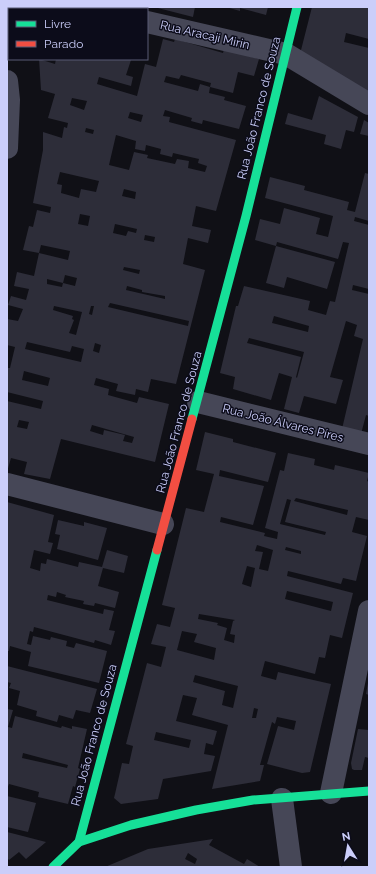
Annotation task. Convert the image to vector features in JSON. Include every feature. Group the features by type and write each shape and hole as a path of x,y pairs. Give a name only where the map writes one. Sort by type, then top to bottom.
{"street":[{"name":"Rua João Franco de Souza","path":"79,842 163,524 198,402 297,7"},
{"name":"Rua Aracaji Mirin","path":"148,22 286,54 369,104"},
{"path":"7,81 7,148"},
{"name":"Rua João Álvares Píres","path":"198,402 369,444"},
{"path":"7,484 163,524"},
{"path":"331,793 369,611"},
{"path":"53,867 79,842 131,825 196,810 253,800 369,791"},
{"path":"282,798 290,867"}],"building":[{"path":"154,7 195,7 193,17"},
{"path":"226,7 268,7 266,15 240,8 240,11"},
{"path":"312,7 369,7 369,39 346,33 344,42 369,48 369,93 300,54"},
{"path":"163,39 174,42 175,39 223,53 224,49 259,59 254,76 238,72 233,93 210,87 209,93 225,97 224,100 246,106 239,129 203,120 202,124 191,121 192,118 165,110 163,116 170,117 169,122 236,140 216,211 196,206 192,226 211,230 208,243 188,238 183,264 205,270 176,384 151,379 148,392 136,389 135,395 116,391 118,384 96,378 94,385 109,389 108,395 137,403 139,397 169,404 155,462 61,439 50,479 24,474 27,462 11,458 7,472 7,401 41,409 43,401 7,392 7,368 10,368 15,347 7,345 7,319 18,321 23,309 8,305 11,296 26,300 29,289 14,286 17,272 34,276 39,253 23,250 29,226 33,227 37,210 50,213 51,207 33,203 43,150 43,132 62,138 64,127 67,128 68,123 48,118 55,94 41,90 39,60 55,64 56,60 131,60 126,75 133,77 131,86 99,77 97,84 137,96 145,64 156,67","holes":["181,75 211,83 210,87 200,84 198,91 164,82 166,76 179,79","72,98 87,101 84,110 70,105","130,112 143,115 141,122 128,118","86,128 94,130 93,134 85,132","116,135 136,141 135,149 145,151 146,145 161,149 160,154 172,157 173,153 199,159 198,163 207,166 205,172 188,168 189,161 177,159 175,164 147,158 148,155 134,152 129,170 109,165","60,172 99,181 96,192 81,189 79,198 61,193 62,185 57,184","124,189 136,192 135,199 122,196","80,214 90,216 88,226 78,224","115,224 137,229 136,233 128,231 126,236 113,233","145,235 155,237 154,242 144,240","41,245 70,251 68,260 39,253","124,267 140,270 139,274 123,270","65,275 77,278 75,286 63,283","47,279 63,283 62,287 47,284","127,286 142,290 142,292 165,296 165,299 126,290","110,303 189,321 188,326 108,307","54,306 82,312 76,335 69,333 74,320 72,319 73,316 53,310","91,306 94,306 92,315 89,314","27,342 70,352 72,346 84,349 81,362 25,349","95,343 101,345 99,353 93,351","24,371 50,378 48,386 22,380","19,420 29,422 27,429 17,427","92,425 134,437 132,443 123,441 125,435 104,430 103,435 90,431"]},
{"path":"319,96 358,117 354,132 346,130 341,149 324,144 326,135 285,124 288,113 312,120"},
{"path":"364,120 369,123 369,136 360,134"},
{"path":"365,173 369,174 369,221 355,217 354,221 369,225 369,289 353,285 352,290 369,294 369,416 366,415 361,434 342,429 363,339 354,336 357,325 346,321 330,377 343,380 336,404 304,396 299,413 284,409 292,377 279,373 271,400 233,389 235,377 220,373 236,306 238,306 244,286 310,301 308,310 326,315 330,301 335,302 349,243 343,242 338,259 277,242 276,246 255,240 260,219 280,224 284,208 320,218 316,234 328,237 333,216 265,198 270,177 305,186 304,190 349,202 347,210 355,212","holes":["274,316 309,326 308,332 272,323","249,338 304,352 297,378 301,357 247,343"]},
{"path":"276,246 335,262 327,289 287,277 284,288 266,283"},
{"path":"205,432 233,439 233,442 276,453 268,482 220,470 219,476 264,486 253,525 221,517 220,522 265,533 264,536 277,539 278,532 265,528 280,470 284,471 288,453 315,459 314,465 334,470 335,465 369,473 367,481 369,482 369,520 356,517 352,532 367,536 356,581 343,578 341,584 288,571 287,576 353,593 342,638 330,635 325,658 319,657 315,674 265,661 261,676 276,680 278,672 331,684 310,772 302,773 267,764 278,726 294,730 296,721 277,717 275,724 272,722 260,765 264,765 260,781 212,789 228,725 192,715 197,698 183,695 176,721 217,731 213,745 206,743 204,754 215,756 211,771 163,779 158,799 121,804 114,798 122,763 129,764 133,746 126,744 147,663 161,667 166,647 151,644 157,624 170,627 175,608 162,605 186,508 204,512 214,474 196,470","holes":["296,498 348,510 347,515 294,501","287,499 291,500 285,522 326,532 325,535 280,524","257,545 273,550 268,571 259,569 263,552 255,551","286,547 301,551 301,554 285,550","247,566 255,568 251,587 242,584","287,591 333,602 331,611 285,599","199,614 235,620 233,621 230,634 235,635 234,643 224,640 227,628 217,625 218,623 198,619","182,631 197,634 194,642 216,648 214,660 177,650","195,675 238,686 233,708 222,705 225,691 193,682","254,708 258,709 256,718 252,718","156,732 191,740 189,748 154,740"]},
{"path":"7,502 54,515 48,542 53,543 50,554 34,550 30,568 40,571 41,563 46,564 47,559 78,567 79,562 102,567 107,550 128,556 124,573 103,568 98,586 119,592 115,608 95,603 94,606 83,604 84,601 65,597 66,595 57,592 56,597 48,595 47,600 103,614 104,609 114,611 109,630 115,631 111,645 95,640 94,643 34,627 33,632 30,631 27,644 31,645 33,636 50,640 51,637 67,641 66,646 74,648 76,643 107,651 99,683 28,666 31,652 10,646 9,651 7,651"},
{"path":"58,520 84,526 84,522 107,528 98,560 57,549 60,535 55,534"},
{"path":"7,666 97,689 90,713 76,710 73,719 59,715 57,722 36,716 37,711 17,705 20,691 9,688 11,683 7,682"},
{"path":"369,683 369,695 366,694"},
{"path":"7,709 13,710 8,727 12,728 15,716 61,728 62,726 72,729 72,726 87,729 78,768 80,769 68,804 38,797 39,792 9,784 7,789","holes":["23,753 68,765 67,768 22,758"]},
{"path":"358,729 369,730 369,758 365,757 362,770 354,770 352,769 351,763"},
{"path":"7,796 36,803 28,832 7,827"},
{"path":"7,832 46,842 26,859 19,852 9,860 7,858"},
{"path":"213,839 209,845 244,864 247,859 260,867 105,867 148,849","holes":["188,853 197,859 195,864 185,859"]}],"traffic: fast":[{"path":"192,419 246,216 297,7"},
{"path":"79,842 157,550"},
{"path":"53,867 79,842 131,825 196,810 253,800 369,791"}],"traffic: jam":[{"path":"157,550 192,419"}]}
